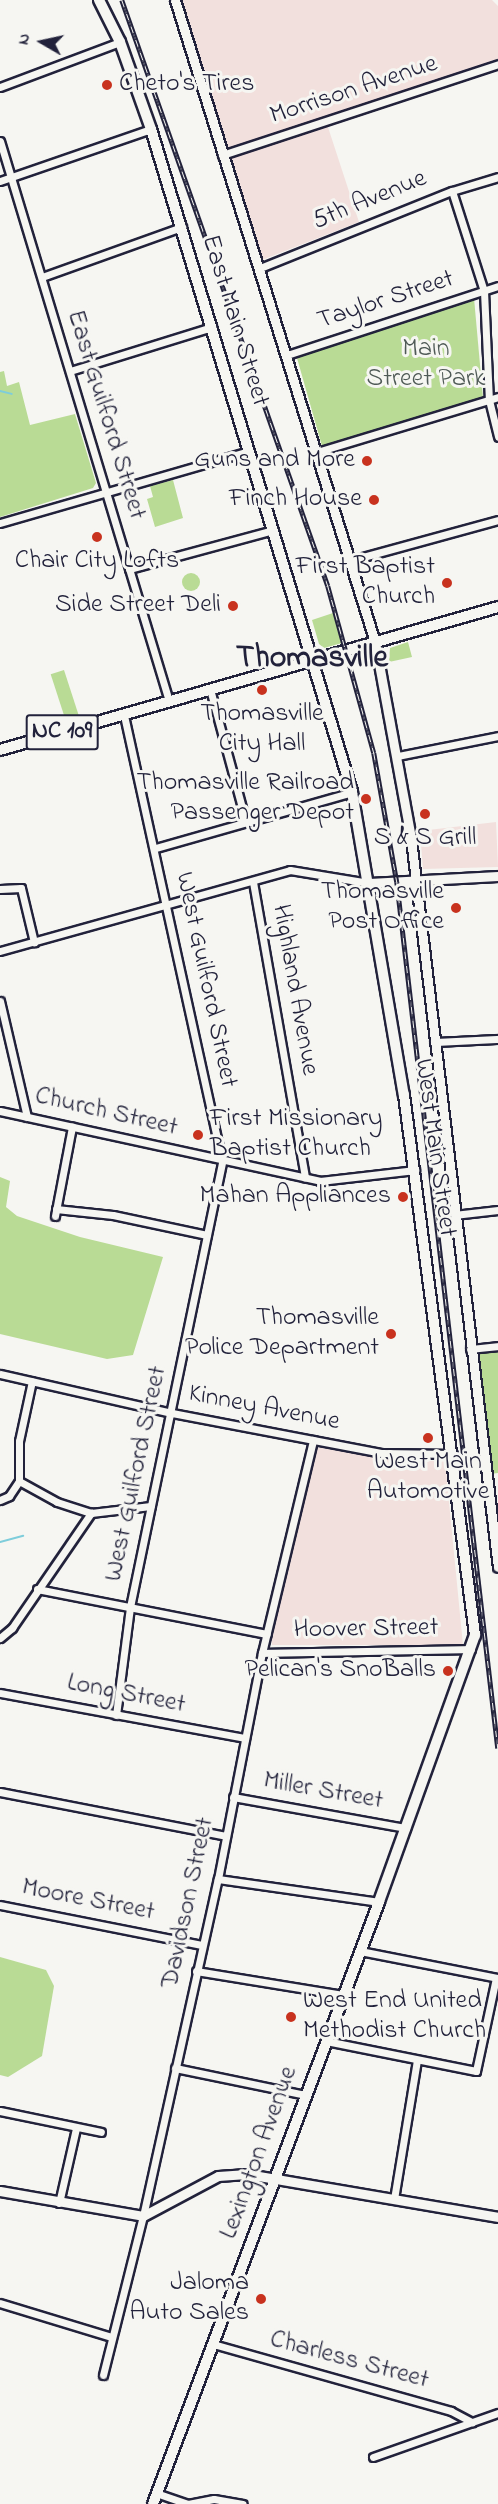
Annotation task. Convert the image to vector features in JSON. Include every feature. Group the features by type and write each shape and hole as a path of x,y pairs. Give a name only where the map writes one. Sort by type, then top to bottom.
{"main road":[{"name":"East Main Street","path":"99,0 120,42 151,129 314,660"},
{"name":"NC 109","path":"0,750 498,607"},
{"name":"West Main Street","path":"314,660 352,792 369,883 415,1170 473,1604 471,1648"},
{"name":"Lexington Avenue","path":"155,2498 379,1902 471,1648"}],"street":[{"name":"East Main Street","path":"175,0 222,155 352,560 375,642"},
{"path":"0,87 120,42"},
{"name":"Morrison Avenue","path":"222,155 498,64"},
{"path":"0,181 151,129"},
{"name":"East Guilford Street","path":"0,141 169,701"},
{"name":"5th Avenue","path":"260,268 452,191 498,177"},
{"path":"452,191 484,291 489,400 498,437"},
{"path":"42,277 182,227"},
{"name":"Taylor Street","path":"287,355 498,286"},
{"path":"70,371 212,327"},
{"path":"317,452 498,397"},
{"path":"0,523 250,451"},
{"path":"352,560 498,520"},
{"path":"129,569 274,530"},
{"name":"West Main Street","path":"375,642 398,756 416,882 454,1215 498,1567"},
{"path":"210,689 246,822"},
{"name":"West Guilford Street","path":"116,1715 130,1607 172,1413 222,1161 156,848 124,714"},
{"path":"398,756 498,736"},
{"path":"156,848 352,792"},
{"path":"0,951 300,870 369,883 498,876"},
{"name":"Highland Avenue","path":"253,882 305,1177"},
{"path":"0,889 21,888 34,942"},
{"path":"0,1001 27,1117"},
{"path":"434,1042 498,1039"},
{"name":"Church Street","path":"0,1111 222,1161 330,1182 415,1170"},
{"path":"72,1127 56,1212 113,1215 207,1235"},
{"path":"454,1215 498,1210"},
{"path":"470,1348 498,1346"},
{"name":"Kinney Avenue","path":"0,1374 172,1413 382,1453 453,1454"},
{"path":"0,1500 9,1496 19,1481 19,1441 32,1381"},
{"name":"Davidson Street","path":"103,2375 143,2216 218,1879 262,1653 313,1440"},
{"path":"19,1481 57,1502 91,1514 152,1506"},
{"path":"0,1638 12,1628 91,1514"},
{"path":"37,1589 267,1634"},
{"name":"Hoover Street","path":"262,1653 471,1648"},
{"name":"Long Street","path":"0,1693 244,1738"},
{"path":"0,1792 226,1836"},
{"name":"Miller Street","path":"233,1797 406,1828"},
{"path":"218,1879 379,1902"},
{"name":"Moore Street","path":"0,1905 202,1945"},
{"path":"326,2041 470,2072 479,2065 497,1978 360,1951"},
{"path":"196,1971 343,1995"},
{"path":"394,2199 417,2060"},
{"path":"175,2068 305,2095"},
{"path":"0,2111 101,2132"},
{"path":"59,2203 76,2128"},
{"path":"0,2191 143,2216 218,2176 247,2174 498,2217"},
{"path":"0,2303 111,2337"},
{"name":"Charless Street","path":"213,2344 451,2410 472,2422"},
{"path":"373,2457 498,2413"},
{"path":"155,2498 188,2504 214,2499 243,2504"}],"shaded area":[{"path":"182,0 492,0 498,6 498,59 325,118 359,222 262,260"},
{"path":"496,822 498,867 423,869 420,831"},
{"path":"314,1447 413,1461 445,1461 463,1645 272,1645 271,1636"}],"green space":[{"name":"Main Street Park","path":"474,298 483,398 322,446 297,358"},
{"path":"4,371 7,386 19,382 30,425 75,414 96,483 93,488 0,517 0,372"},
{"path":"173,480 183,518 155,527 147,499 153,497 150,486"},
{"path":"191,573 197,576 200,582 197,588 191,591 185,588 182,582 185,576"},
{"path":"333,613 342,643 324,648 319,644 312,620"},
{"path":"408,642 412,657 389,662 390,648"},
{"path":"64,670 80,719 67,724 51,674"},
{"path":"0,1177 10,1181 6,1207 17,1216 80,1237 163,1257 133,1355 107,1359 0,1334"},
{"path":"498,1351 498,1473 490,1474 470,1354"},
{"path":"0,1957 46,1970 54,1986 42,2056 8,2077 0,2075"}],"waterway":[{"path":"0,391 12,394"},
{"path":"0,1542 23,1536"}],"railway":[{"path":"122,0 328,586 374,753 397,882 498,1748"}],"place":[{"name":"Cheto's Tires","path":"107,85"},
{"name":"Guns and More","path":"367,461"},
{"name":"Finch House","path":"374,500"},
{"name":"Chair City Lofts","path":"97,537"},
{"name":"First Baptist Church","path":"447,583"},
{"name":"Side Street Deli","path":"233,606"},
{"name":"Thomasville City Hall","path":"262,690"},
{"name":"Thomasville Railroad Passenger Depot","path":"366,799"},
{"name":"S & S Grill","path":"425,814"},
{"name":"Thomasville Post Office","path":"456,908"},
{"name":"First Missionary Baptist Church","path":"198,1135"},
{"name":"Mahan Appliances","path":"403,1197"},
{"name":"Thomasville Police Department","path":"391,1334"},
{"name":"West Main Automotive","path":"428,1438"},
{"name":"Pelican's SnoBalls","path":"448,1671"},
{"name":"West End United Methodist Church","path":"291,2017"},
{"name":"Jaloma Auto Sales","path":"261,2299"}],"district":[{"name":"Thomasville","path":"312,659"}]}
